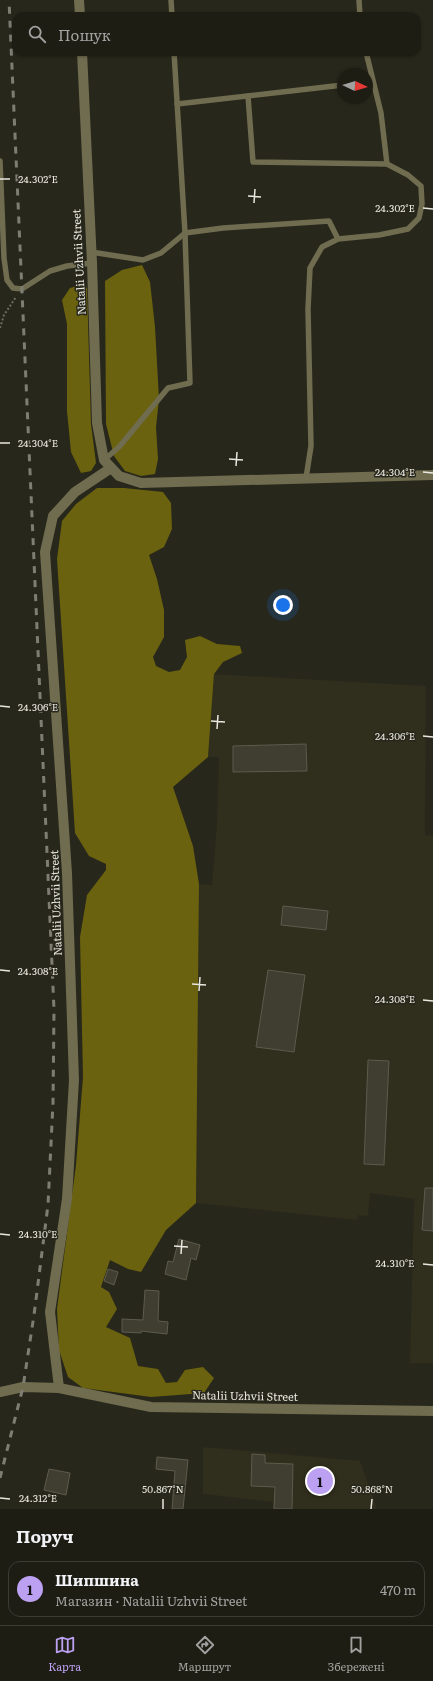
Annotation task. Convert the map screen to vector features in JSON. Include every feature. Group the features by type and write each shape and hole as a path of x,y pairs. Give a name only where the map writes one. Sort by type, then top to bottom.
{"street":[{"path":"79,0 80,12"},
{"name":"Natalii Uzhvii Street","path":"59,1388 50,1312 67,1199 74,1080 67,872 45,552 54,516 75,492 108,464 97,423 92,263 82,56"},
{"path":"108,464 119,476 141,483 433,475"},
{"name":"Natalii Uzhvii Street","path":"0,1392 23,1387 59,1388 150,1407 433,1411"}],"lane":[{"path":"171,0 172,12"},
{"path":"359,0 360,12"},
{"path":"108,464 119,447 168,388 190,383 185,233 174,56"},
{"path":"367,56 368,68"},
{"path":"177,104 337,86"},
{"path":"373,91 381,114 387,164"},
{"path":"248,96 252,162 387,164 408,175 421,186 422,204 419,218 408,229 379,235 338,239 322,247 310,268 308,309 311,446 306,478"},
{"path":"0,161 4,258 7,280 13,288 22,289 50,271 67,266 92,263"},
{"path":"91,252 143,260 161,253 185,233 223,228 329,221 338,239"}],"path":[{"path":"0,328 4,316 22,289"}],"shaded area":[{"path":"142,265 150,282 155,327 159,399 156,427 158,459 155,474 141,476 125,471 114,456 106,424 105,281 122,270"},
{"path":"82,285 87,288 91,424 96,463 91,471 81,473 71,452 67,411 67,324 62,300 70,288"},
{"path":"97,488 124,488 163,492 171,503 172,529 164,547 149,555 157,579 164,610 164,637 153,657 156,666 169,672 180,670 187,657 185,640 200,636 217,644 240,646 242,653 223,662 214,674 208,757 173,787 193,846 199,884 196,1203 166,1230 141,1272 128,1269 110,1260 101,1287 109,1292 117,1309 106,1327 130,1338 138,1366 158,1369 166,1383 177,1382 185,1370 203,1367 214,1378 204,1393 151,1397 83,1388 68,1377 59,1350 57,1309 76,1165 83,1077 80,937 87,895 106,870 106,864 89,856 75,833 57,559 62,521 76,504"},
{"path":"214,674 426,686 425,835 433,836 433,1363 410,1363 414,1199 370,1193 368,1216 358,1215 357,1220 196,1203 199,884 212,885 217,824 219,757 208,757"},
{"path":"203,1447 360,1461 377,1509 273,1509 273,1502 203,1494"}],"building":[{"path":"306,744 307,771 233,772 233,746"},
{"path":"283,906 328,911 326,930 281,925"},
{"path":"268,970 305,975 294,1052 256,1047"},
{"path":"368,1060 389,1061 384,1165 364,1164"},
{"path":"425,1188 433,1188 433,1231 422,1230"},
{"path":"179,1239 200,1245 196,1260 191,1258 186,1280 165,1274 168,1261 173,1262"},
{"path":"108,1269 118,1272 114,1285 104,1281"},
{"path":"145,1290 159,1291 158,1321 168,1322 167,1334 141,1331 141,1333 122,1332 122,1319 143,1320"},
{"path":"252,1454 265,1455 265,1463 293,1464 292,1509 274,1509 275,1487 251,1486"},
{"path":"157,1457 188,1460 183,1509 172,1509 175,1471 156,1469"},
{"path":"49,1469 70,1473 66,1495 44,1490"}],"railway":[{"path":"0,1478 23,1387 48,1205 53,1103 54,1010 9,0"}],"place":[{"name":"Шипшина","path":"320,1481"}]}
